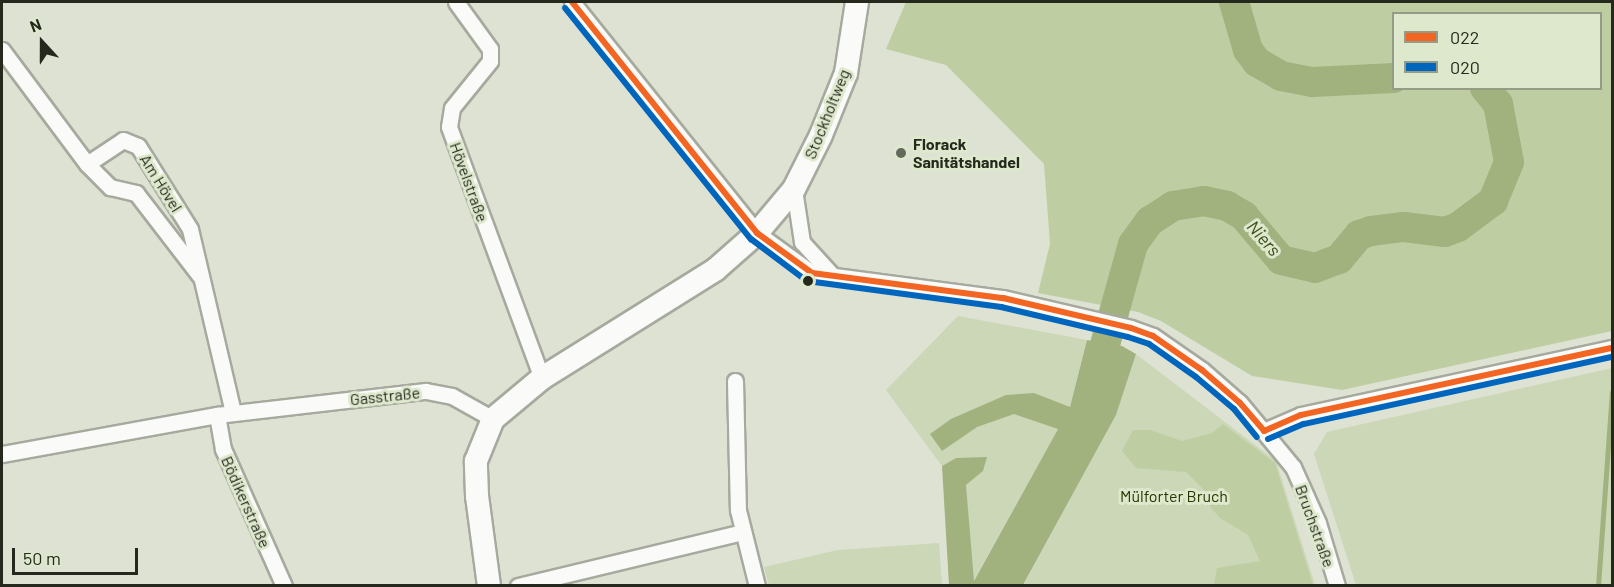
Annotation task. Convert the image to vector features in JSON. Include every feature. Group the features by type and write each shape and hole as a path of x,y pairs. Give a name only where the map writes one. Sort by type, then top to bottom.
{"main road":[{"name":"Stockholtweg","path":"794,189 821,135 846,73 857,2"},
{"path":"489,585 477,496 476,461 493,419 542,378 715,270 757,233 794,189"}],"street":[{"name":"Hövelstraße","path":"456,2 490,49 490,61 452,108 449,127 542,378"},
{"name":"Bruchstraße","path":"572,2 757,233 812,273 1003,298 1131,328 1153,336 1202,370 1240,403 1293,467 1318,523 1337,585"},
{"name":"Am Hövel","path":"2,50 87,164 110,187 136,193 200,276"},
{"name":"Am Hövel","path":"87,164 123,140 138,146 190,229 233,413"},
{"path":"794,189 802,242 834,277"},
{"path":"1264,430 1301,415 1612,348"},
{"path":"735,381 738,510 757,585"},
{"name":"Gasstraße","path":"2,454 217,415 426,391 452,396 493,419"},
{"name":"Bödikerstraße","path":"217,415 223,449 284,585"},
{"path":"518,585 743,532"}],"green space":[{"path":"958,316 1087,340 1070,407 973,582 966,485 983,471 956,458 942,466 886,390"},
{"name":"Mülforter Bruch","path":"1136,354 1276,461 1315,585 1023,586 1116,415"},
{"path":"1612,368 1612,585 1356,585 1314,454 1327,432"},
{"path":"939,543 942,585 769,585 764,567 838,550"}],"shaded area":[{"path":"906,2 1612,2 1612,331 1342,390 1252,376 1161,321 1138,312 1038,293 1050,244 1044,164 946,65 886,49"},
{"path":"1087,340 1122,346 1136,354 1116,415 1023,585 949,585 942,466 956,458 987,457 983,471 966,485 974,581 1058,429 1014,414 977,427 942,451 930,434 951,419 1006,395 1034,393 1070,407"},
{"path":"1223,424 1275,463 1313,585 1214,585 1217,568 1260,561 1248,535 1220,518 1211,508 1206,492 1186,472 1136,468 1122,451 1133,430 1150,430 1182,441 1212,433"}],"waterway":[{"name":"Niers","path":"1234,2 1248,50 1257,62 1281,76 1312,82 1392,78"},
{"name":"Niers","path":"1094,384 1133,244 1150,221 1173,206 1204,201 1227,206 1244,216 1281,260 1315,268 1339,259 1359,235 1371,231 1404,227 1445,232 1458,227 1493,201 1509,162 1498,104 1487,90"},
{"path":"1598,586 1612,393"}],"transit line":[{"name":"022","path":"572,2 757,233 812,273 1003,298 1131,328 1153,336 1202,370 1240,403 1264,431"},
{"name":"020","path":"565,8 751,239 807,281 1001,307 1149,344 1196,377 1234,409 1257,437"},
{"name":"022","path":"1264,431 1301,415 1612,348"},
{"name":"020","path":"1268,439 1304,424 1612,357"}],"place":[{"name":"Florack Sanitätshandel","path":"901,153"}]}
